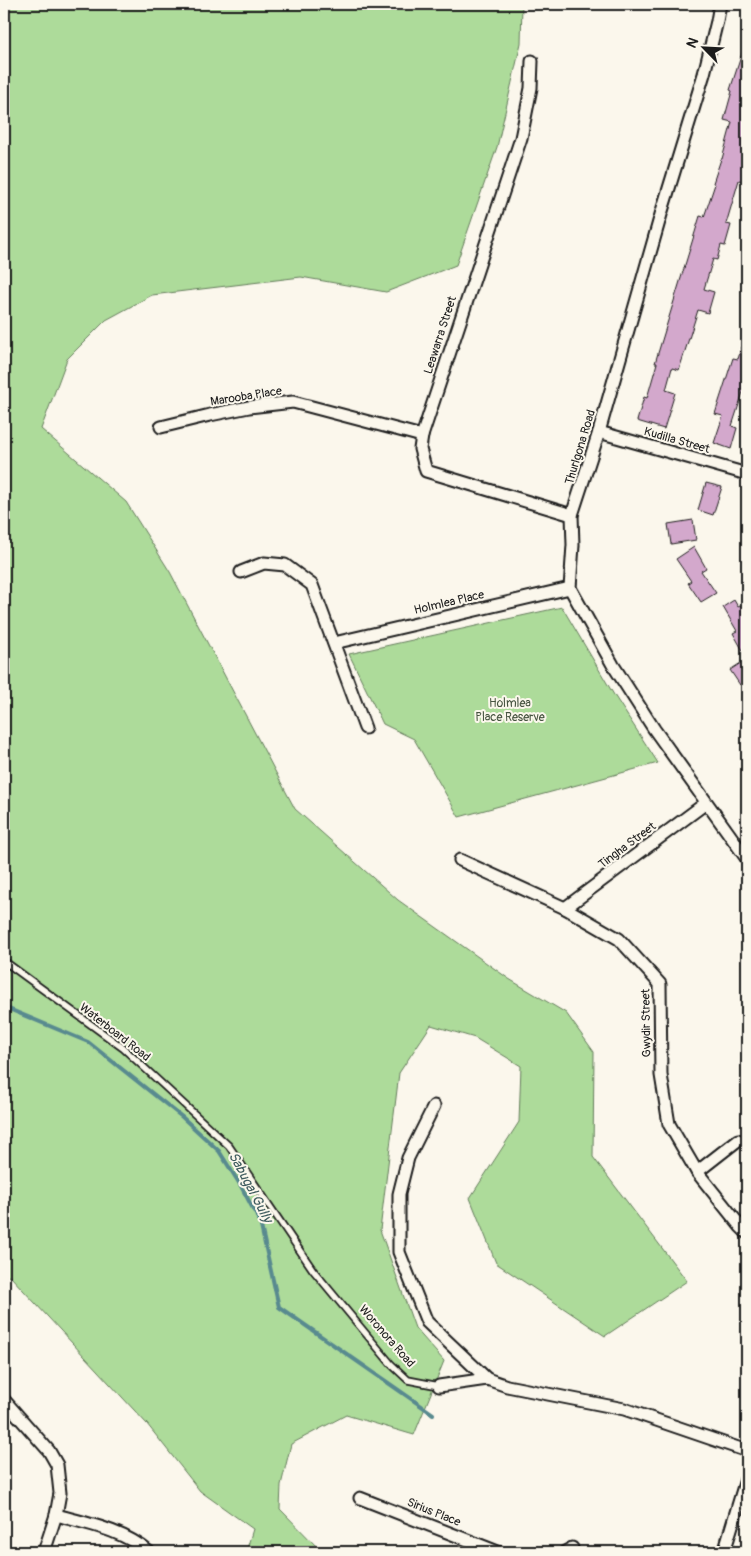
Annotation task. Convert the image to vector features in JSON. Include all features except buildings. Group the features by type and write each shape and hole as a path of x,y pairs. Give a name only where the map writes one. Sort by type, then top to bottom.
{"street":[{"name":"Thurlgona Road","path":"570,588 573,545 572,515 600,432 662,211 704,74 720,4"},
{"name":"Leawarra Street","path":"532,61 532,88 521,138 422,436 420,449 426,471 572,515"},
{"name":"Marooba Place","path":"161,428 249,407 293,402 422,436"},
{"name":"Kudilla Street","path":"600,432 747,474"},
{"path":"241,572 264,563 285,565 312,585 365,728"},
{"name":"Holmlea Place","path":"334,643 570,588"},
{"path":"570,588 613,665 654,729 747,859"},
{"name":"Tingha Street","path":"565,908 706,804"},
{"name":"Gwydir Street","path":"460,860 565,908 619,940 660,984 661,1076 669,1124 697,1172 747,1233"},
{"path":"434,1106 408,1158 399,1194 399,1252 427,1322 487,1379"},
{"path":"697,1172 738,1140"},
{"name":"Woronora Road","path":"439,1386 487,1379 507,1386 624,1409 747,1451"},
{"path":"4,1400 50,1450 57,1466 60,1478 60,1493 56,1515 44,1552"},
{"path":"724,1552 747,1476"},
{"name":"Sirius Place","path":"360,1498 498,1552"},
{"path":"56,1515 126,1536 149,1552"}],"lane":[{"name":"Waterboard Road","path":"4,961 122,1048 229,1146"},
{"name":"Woronora Road","path":"229,1146 313,1270 391,1364 408,1380 439,1386"}],"green space":[{"path":"4,4 522,4 521,43 497,147 456,265 386,292 301,277 152,295 106,320 67,359 41,429 126,502 170,572 295,809 398,900 509,979 566,1013 594,1052 593,1157 687,1281 605,1336 496,1263 470,1198 519,1122 521,1066 475,1038 431,1025 399,1073 380,1230 415,1328 444,1361 414,1435 346,1415 291,1444 281,1485 280,1509 322,1552 246,1552 253,1529 200,1491 147,1424 11,1277 4,1275"},
{"name":"Holmlea Place Reserve","path":"562,607 614,695 658,763 459,817 414,739 383,724 349,654"}],"waterway":[{"name":"Sabugal Gully","path":"4,1007 88,1042 182,1117 219,1151 241,1186 260,1222 279,1307 433,1414"}]}
